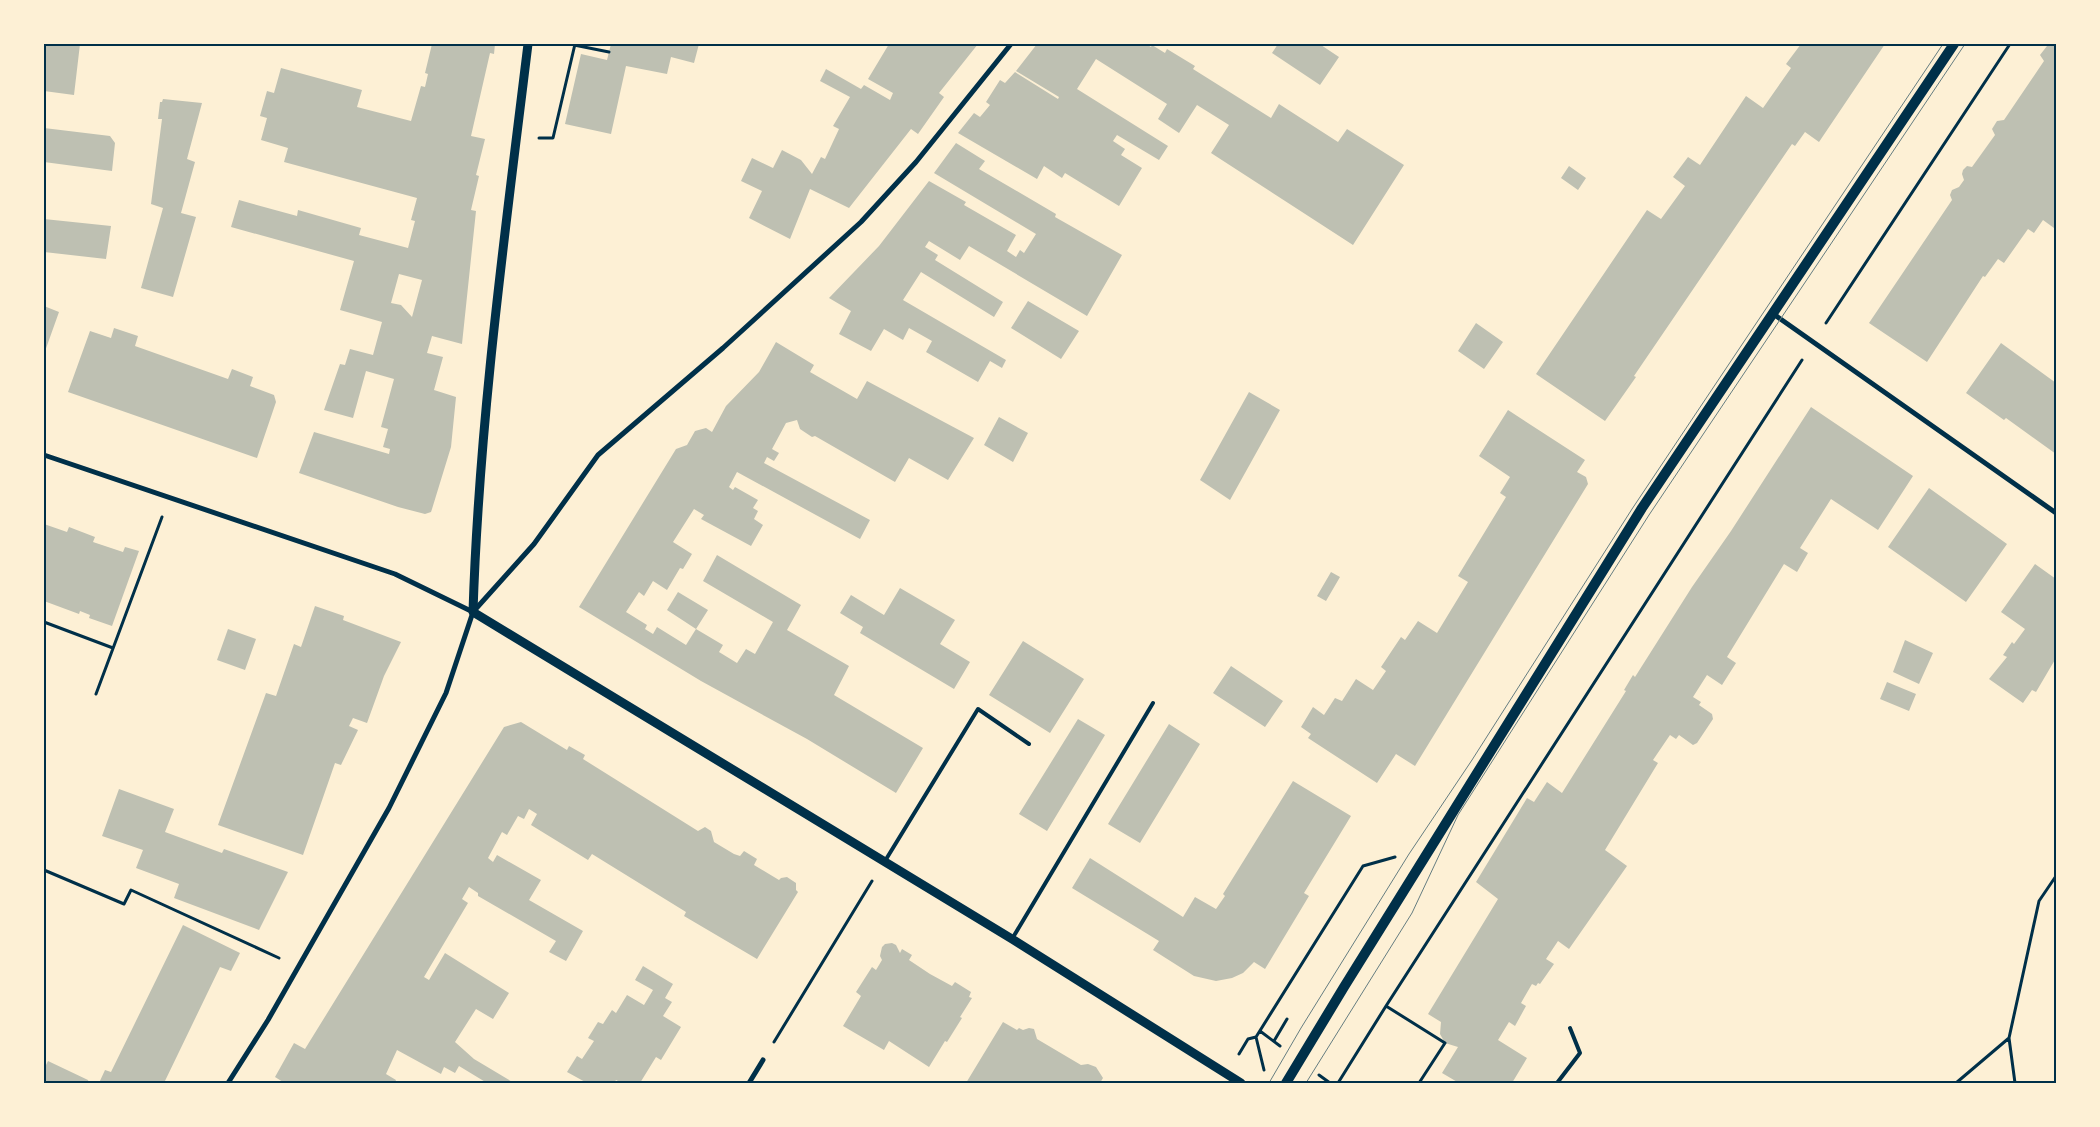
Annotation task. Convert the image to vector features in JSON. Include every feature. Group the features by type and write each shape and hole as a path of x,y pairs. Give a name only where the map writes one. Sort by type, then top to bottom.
{"main road":[{"path":"1286,1083 1334,1002 1642,508 1954,44"}],"street":[{"path":"228,1083 268,1020 390,808 446,693 473,612 476,524 501,262 528,44"},
{"path":"473,612 534,544 598,455 723,348 860,222 916,162 1011,44"},
{"path":"1772,313 2056,512"},
{"path":"44,455 395,574 473,612 885,861 1241,1083"},
{"path":"749,1083 763,1060"}],"lane":[{"path":"1012,939 1153,703"},
{"path":"885,861 978,709 1029,744"},
{"path":"1557,1083 1580,1053 1570,1028"}],"path":[{"path":"1338,1083 1814,342 2010,44"},
{"path":"516,138 553,138 575,45 609,52"},
{"path":"96,694 169,498"},
{"path":"44,622 113,648"},
{"path":"763,1060 885,861"},
{"path":"1265,1074 1256,1037 1363,866"},
{"path":"44,870 124,904 131,890 298,966"},
{"path":"2015,1083 2009,1038 2039,902 2056,876"},
{"path":"1386,1006 1445,1043 1419,1083"},
{"path":"1260,1031 1274,1041 1287,1019"},
{"path":"1956,1083 2009,1038"}],"building":[{"path":"44,44 80,44 74,95 44,91"},
{"path":"432,44 495,44 494,54 490,53 471,136 485,139 476,175 479,176 471,210 476,211 462,344 432,336 427,353 443,357 434,390 456,397 451,447 431,512 425,514 398,507 299,473 314,432 389,454 390,449 383,447 388,429 381,427 394,379 366,371 353,418 324,410 340,364 345,365 350,349 373,355 382,322 340,310 354,261 231,227 239,200 297,216 298,210 361,228 359,235 408,248 415,221 411,220 417,198 284,162 288,148 261,140 267,118 260,116 267,91 274,93 281,68 362,90 357,107 411,121 421,86 425,87 428,74 425,73","holes":["399,274 422,280 412,317 401,305 391,303"]},
{"path":"611,44 699,44 694,63 671,57 667,74 626,66 611,134 565,124 581,54 607,60"},
{"path":"889,44 978,44 939,93 944,97 918,134 911,129 849,208 810,189 790,239 749,218 762,191 741,181 752,158 773,168 782,150 801,160 812,174 821,157 825,159 839,129 833,126 850,97 820,81 826,69 861,89 864,85 890,100 893,93 868,79"},
{"path":"1037,44 1146,44 1151,47 1152,45 1165,53 1167,49 1195,66 1193,69 1271,118 1279,104 1338,142 1347,129 1404,165 1353,245 1211,153 1229,125 1197,105 1179,133 1158,119 1167,104 1096,59 1077,89 1168,146 1159,160 1117,135 1113,141 1125,149 1121,155 1142,168 1119,206 1065,173 1062,178 1044,166 1037,179 958,133 974,113 980,117 990,105 986,102 1000,80 1005,83 1015,72 1058,99 1059,97 1016,71"},
{"path":"1278,44 1322,44 1339,57 1320,85 1272,53"},
{"path":"1801,44 1885,44 1819,142 1805,132 1795,146 1792,144 1605,421 1536,374 1647,210 1661,219 1685,186 1673,177 1688,157 1700,165 1746,96 1763,108 1791,68 1786,64"},
{"path":"2056,44 2056,225 2054,228 2043,220 2034,233 2028,229 2004,263 1998,259 1985,277 1983,276 1927,362 1869,323 1952,200 1950,195 1952,190 1959,187 1964,180 1963,170 1967,166 1972,167 1995,135 1992,129 1997,121 2004,120 2044,61 2040,55 2047,46"},
{"path":"163,99 202,103 187,159 195,162 181,213 196,217 173,297 141,288 163,208 151,204 162,119 158,119 160,102"},
{"path":"44,128 110,136 115,143 112,171 44,162"},
{"path":"956,143 985,161 979,169 1056,214 1055,217 1122,255 1087,316 969,246 960,260 929,241 925,247 938,255 935,260 1003,302 994,317 921,272 903,300 1006,360 1002,368 990,361 978,382 926,352 932,341 909,328 903,340 884,329 871,351 839,334 851,311 829,298 879,246 929,181 966,202 964,205 1016,235 1007,251 1016,257 1020,250 1024,253 1036,234 934,173"},
{"path":"1569,166 1586,178 1578,190 1561,178"},
{"path":"44,219 111,226 106,259 44,252"},
{"path":"1028,301 1079,331 1061,359 1011,328"},
{"path":"44,306 59,312 44,354"},
{"path":"1476,323 1503,342 1484,369 1458,351"},
{"path":"114,328 138,336 135,346 228,379 232,369 253,377 250,386 274,395 276,402 257,458 68,392 90,331 111,338"},
{"path":"776,342 814,365 810,372 857,399 867,381 974,438 948,480 909,458 895,482 815,436 812,437 800,429 797,420 786,423 772,449 779,453 774,461 767,457 764,463 870,520 860,539 737,472 729,487 733,490 735,487 758,500 753,508 758,511 754,519 763,525 751,546 701,519 704,515 694,509 673,542 692,554 683,569 680,568 667,590 653,581 644,596 639,592 626,612 647,625 645,629 653,634 657,627 686,645 696,629 723,645 719,652 737,663 746,649 755,654 773,622 703,581 717,555 801,605 787,630 849,666 834,695 923,748 896,793 807,739 701,681 579,607 676,449 687,445 695,431 706,428 712,432 726,406 759,372"},
{"path":"2001,343 2056,383 2054,390 2056,392 2056,454 2006,418 2004,420 1966,393"},
{"path":"1249,392 1280,410 1230,500 1200,480"},
{"path":"1811,407 1913,476 1878,530 1831,499 1800,548 1808,553 1797,572 1784,564 1727,657 1736,663 1722,685 1707,675 1693,697 1701,702 1699,705 1712,714 1713,719 1697,743 1693,745 1679,735 1676,739 1670,735 1653,760 1658,763 1605,850 1627,866 1569,949 1558,941 1546,959 1554,964 1540,984 1538,983 1536,986 1532,984 1521,1003 1526,1006 1515,1026 1509,1022 1498,1040 1527,1058 1512,1083 1459,1083 1442,1073 1458,1047 1445,1043 1440,1034 1441,1022 1428,1014 1498,899 1476,882 1527,798 1534,802 1547,782 1562,793 1626,691 1624,690 1633,675 1635,677"},
{"path":"1508,410 1585,460 1577,472 1586,477 1588,484 1415,766 1396,754 1377,783 1308,738 1311,734 1301,727 1313,707 1324,715 1335,698 1342,701 1356,679 1373,690 1386,671 1381,667 1401,637 1405,640 1418,621 1437,633 1468,582 1458,576 1506,497 1500,493 1510,477 1479,456"},
{"path":"999,417 1028,433 1013,462 984,445"},
{"path":"1929,488 2007,544 1966,602 1888,547"},
{"path":"44,524 67,532 69,527 95,537 93,542 123,552 125,547 139,551 112,626 89,618 90,615 80,611 79,614 44,601"},
{"path":"2035,564 2056,579 2056,658 2036,692 2032,690 2023,703 1989,679 2007,657 2003,655 2012,642 2014,644 2025,629 2001,612"},
{"path":"1331,572 1340,577 1326,601 1317,596"},
{"path":"900,588 955,620 940,644 970,662 954,689 860,633 863,627 840,613 851,595 884,615"},
{"path":"678,592 708,610 696,629 667,610"},
{"path":"315,606 344,616 343,620 401,642 384,676 367,723 353,718 349,726 358,730 341,765 335,763 303,855 218,825 266,693 276,696 294,644 301,647"},
{"path":"228,629 256,639 245,670 217,660"},
{"path":"1905,640 1933,653 1919,684 1893,672"},
{"path":"1023,641 1084,679 1050,733 989,695"},
{"path":"1231,666 1283,701 1265,727 1213,693"},
{"path":"1887,682 1916,694 1909,711 1880,699"},
{"path":"1078,719 1105,735 1047,831 1019,814"},
{"path":"521,722 567,750 569,746 585,755 583,759 698,831 705,827 711,831 714,842 734,854 740,856 744,851 757,859 754,865 779,880 787,877 796,883 796,890 798,892 757,959 684,916 686,912 592,854 588,860 531,825 537,814 529,809 524,819 518,816 507,835 502,832 488,858 493,862 497,855 541,880 529,900 583,931 566,961 549,952 556,941 478,896 478,893 469,887 462,899 468,903 424,977 429,980 445,953 509,993 493,1019 476,1009 455,1042 474,1059 514,1083 487,1083 459,1066 455,1073 444,1067 441,1074 397,1050 386,1074 396,1080 395,1083 282,1083 275,1077 294,1043 305,1049 504,727"},
{"path":"1169,724 1200,744 1140,843 1108,824"},
{"path":"1293,781 1351,816 1304,893 1309,896 1265,969 1254,962 1243,973 1232,978 1216,981 1194,976 1153,950 1159,941 1072,888 1090,858 1183,917 1195,897 1216,909 1225,896 1223,894"},
{"path":"119,789 174,809 165,832 222,853 224,849 288,872 259,930 174,898 179,884 136,868 143,850 102,836"},
{"path":"183,925 240,953 231,971 220,967 164,1083 99,1083 105,1070 111,1072"},
{"path":"892,943 896,945 900,953 902,949 912,955 909,960 930,974 952,986 955,982 971,992 969,997 972,998 960,1017 962,1018 929,1067 889,1041 884,1050 843,1026 861,996 856,992 872,967 876,970 882,960 880,956 882,947 885,944"},
{"path":"643,966 673,984 665,998 672,1002 663,1016 681,1027 661,1060 656,1057 640,1083 622,1083 616,1080 614,1083 587,1083 567,1072 577,1056 582,1059 594,1041 588,1038 598,1022 603,1024 612,1010 616,1013 627,995 644,1005 653,990 635,980"},
{"path":"1003,1022 1017,1030 1019,1028 1023,1030 1034,1029 1037,1039 1081,1065 1088,1064 1096,1067 1103,1078 1100,1083 966,1083"},
{"path":"48,1061 88,1080 89,1083 44,1083 44,1069"}],"tram line":[{"path":"1269,1083 1409,854 1472,760 1632,509 1943,44"},
{"path":"1306,1083 1412,913 1458,815 1649,515 1965,44"}]}
